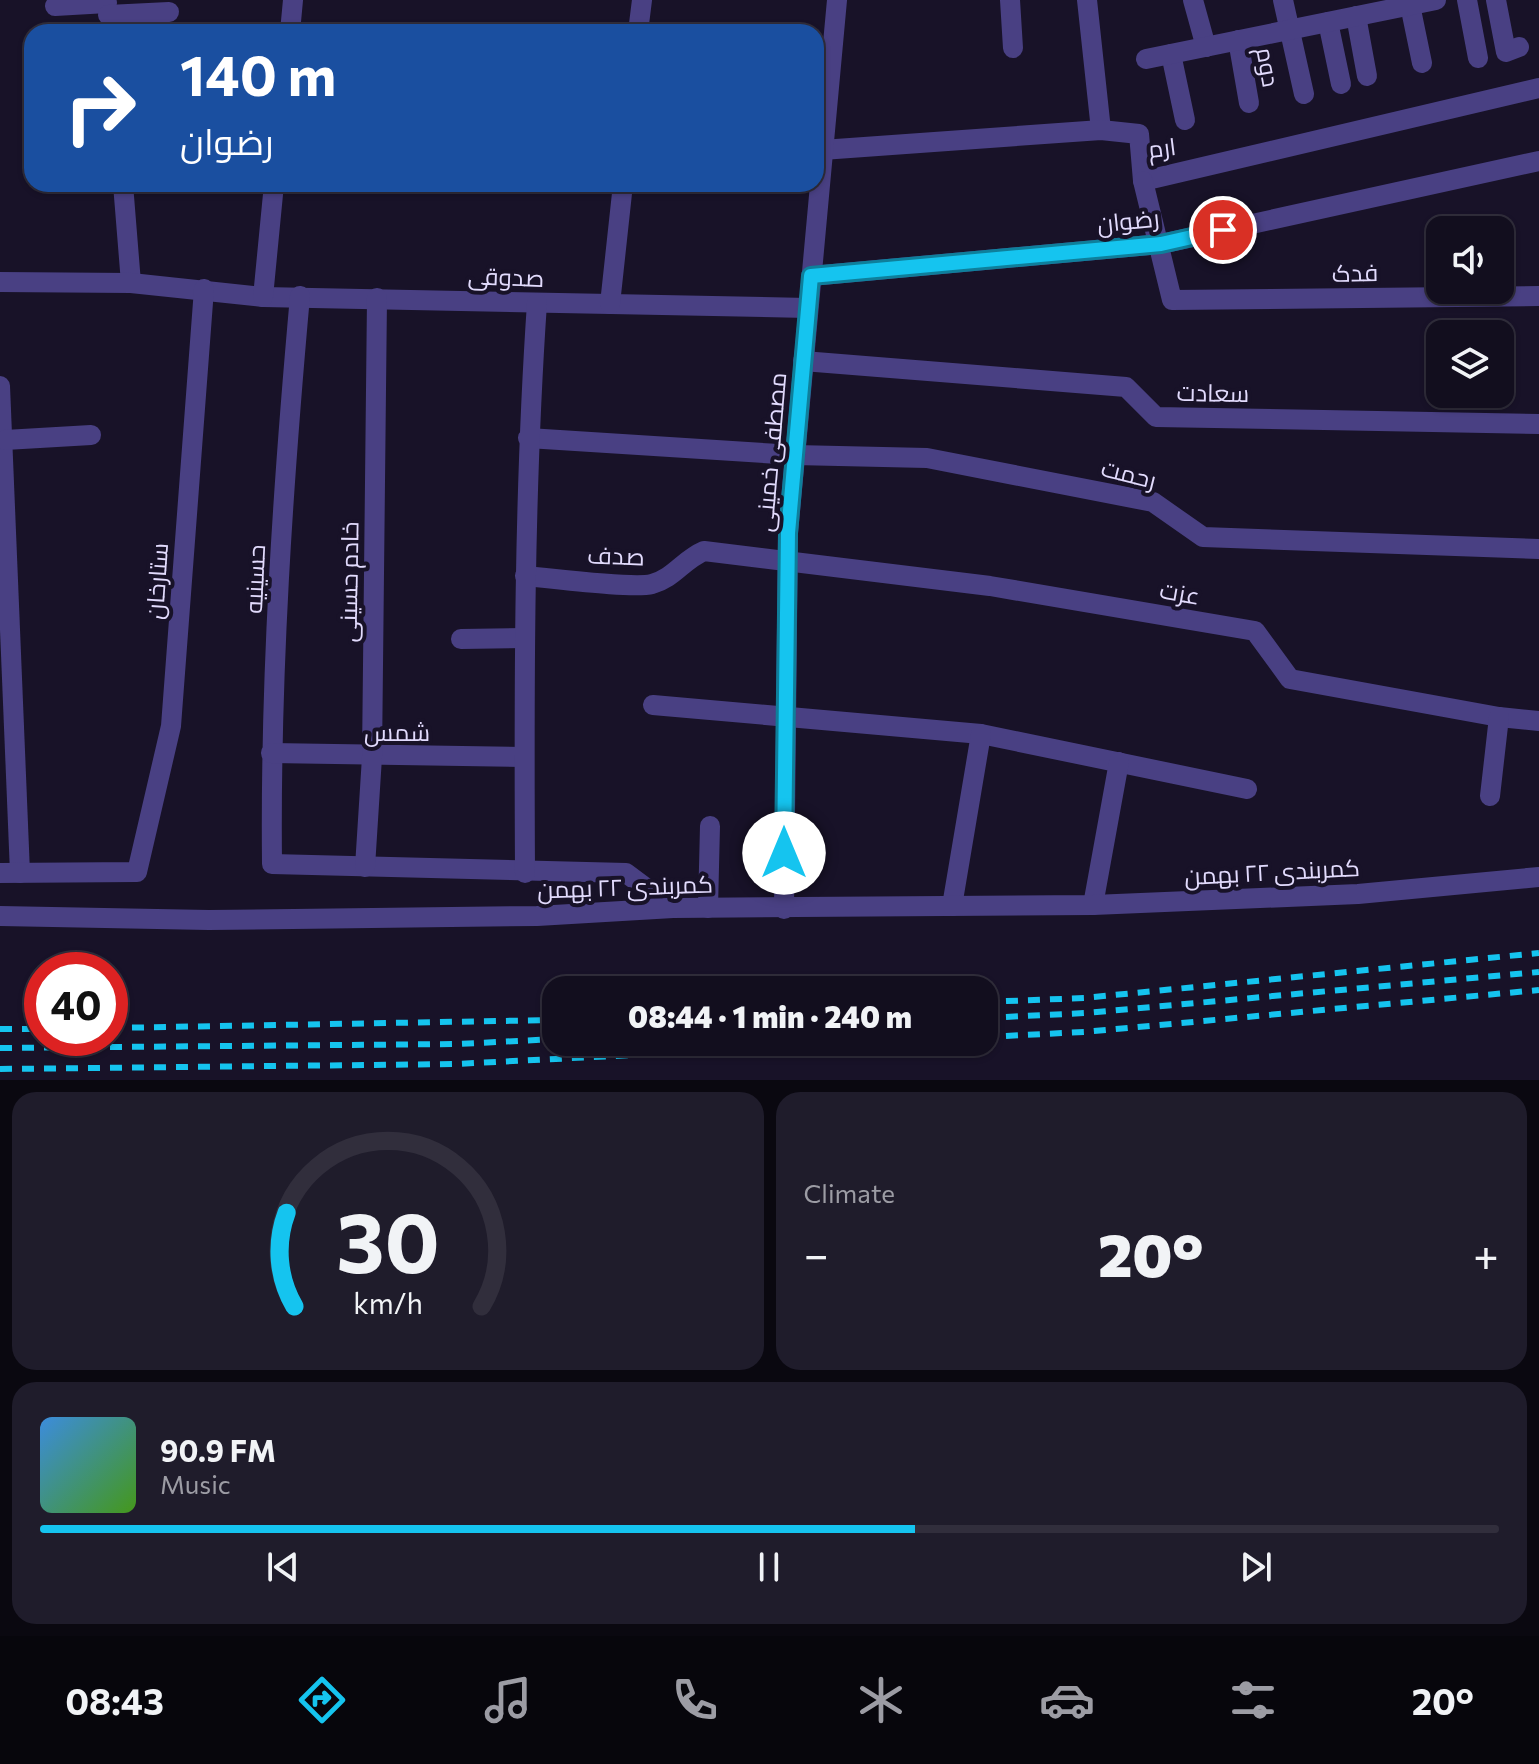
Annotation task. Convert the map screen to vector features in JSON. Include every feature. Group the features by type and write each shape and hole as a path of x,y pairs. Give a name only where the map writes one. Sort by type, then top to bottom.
{"street":[{"path":"291,24 293,0"},
{"path":"639,24 642,0"},
{"name":"مصطفی خمینی","path":"824,130 837,0"},
{"path":"1010,0 1013,48"},
{"path":"1087,0 1101,130"},
{"path":"1193,0 1206,47"},
{"path":"1283,0 1304,94"},
{"path":"1146,59 1356,16 1381,6 1436,0"},
{"path":"1467,0 1478,58"},
{"path":"1496,0 1506,52 1519,47"},
{"path":"1410,5 1422,63"},
{"path":"55,6 108,12 169,12"},
{"path":"1356,16 1367,76"},
{"path":"1328,22 1341,84"},
{"name":"دوم","path":"1238,40 1249,103"},
{"path":"1171,54 1185,120"},
{"name":"ارم","path":"824,150 1101,130 1139,134 1143,181 1539,88"},
{"name":"رضوان","path":"811,276 1161,244 1539,161"},
{"path":"1143,181 1161,244"},
{"path":"0,282 131,283 124,192"},
{"path":"263,297 273,192"},
{"path":"610,304 622,192"},
{"name":"مصطفی خمینی","path":"784,909 783,715 788,560 818,192"},
{"name":"فدک","path":"1161,244 1172,300 1539,296"},
{"name":"صدوقی","path":"131,283 263,297 808,308"},
{"name":"ستارخان","path":"10,873 137,872 171,726 204,289"},
{"name":"حسینیه","path":"300,296 289,419 271,753 272,864 365,867"},
{"name":"خادم حسینی","path":"365,867 372,757 377,298"},
{"path":"525,873 525,576 528,438 537,303"},
{"name":"سعادت","path":"803,361 1126,387 1156,417 1539,424"},
{"path":"0,386 5,440 10,873"},
{"path":"5,440 91,435"},
{"name":"رحمت","path":"528,438 795,455 927,458 1153,502 1203,537 1539,549"},
{"name":"صدف","path":"525,576 649,585 674,575 684,559 704,551 788,560"},
{"name":"عزت","path":"788,560 990,586 1255,631 1290,679 1499,717 1539,721"},
{"path":"461,639 524,638"},
{"path":"653,705 981,734 1247,789"},
{"path":"1490,796 1499,717"},
{"path":"952,906 981,734"},
{"name":"شمس","path":"271,753 372,757 524,757"},
{"path":"1093,905 1119,762"},
{"path":"708,908 710,826"},
{"path":"365,867 626,873 673,908"},
{"name":"کمربندی ۲۲ بهمن","path":"0,916 209,920 537,916 673,908 1093,905 1358,894 1539,877"}],"railway":[{"path":"998,1001 1084,998 1539,953"},
{"path":"998,1017 1086,1013 1539,972"},
{"path":"998,1036 1084,1032 1539,990"},
{"path":"128,1028 542,1020"},
{"path":"0,1029 24,1029"},
{"path":"0,1048 458,1044 542,1040"},
{"path":"0,1069 456,1064 614,1056"}],"route":[{"path":"784,853 783,715 788,533 811,276 1161,244 1223,230"}]}
